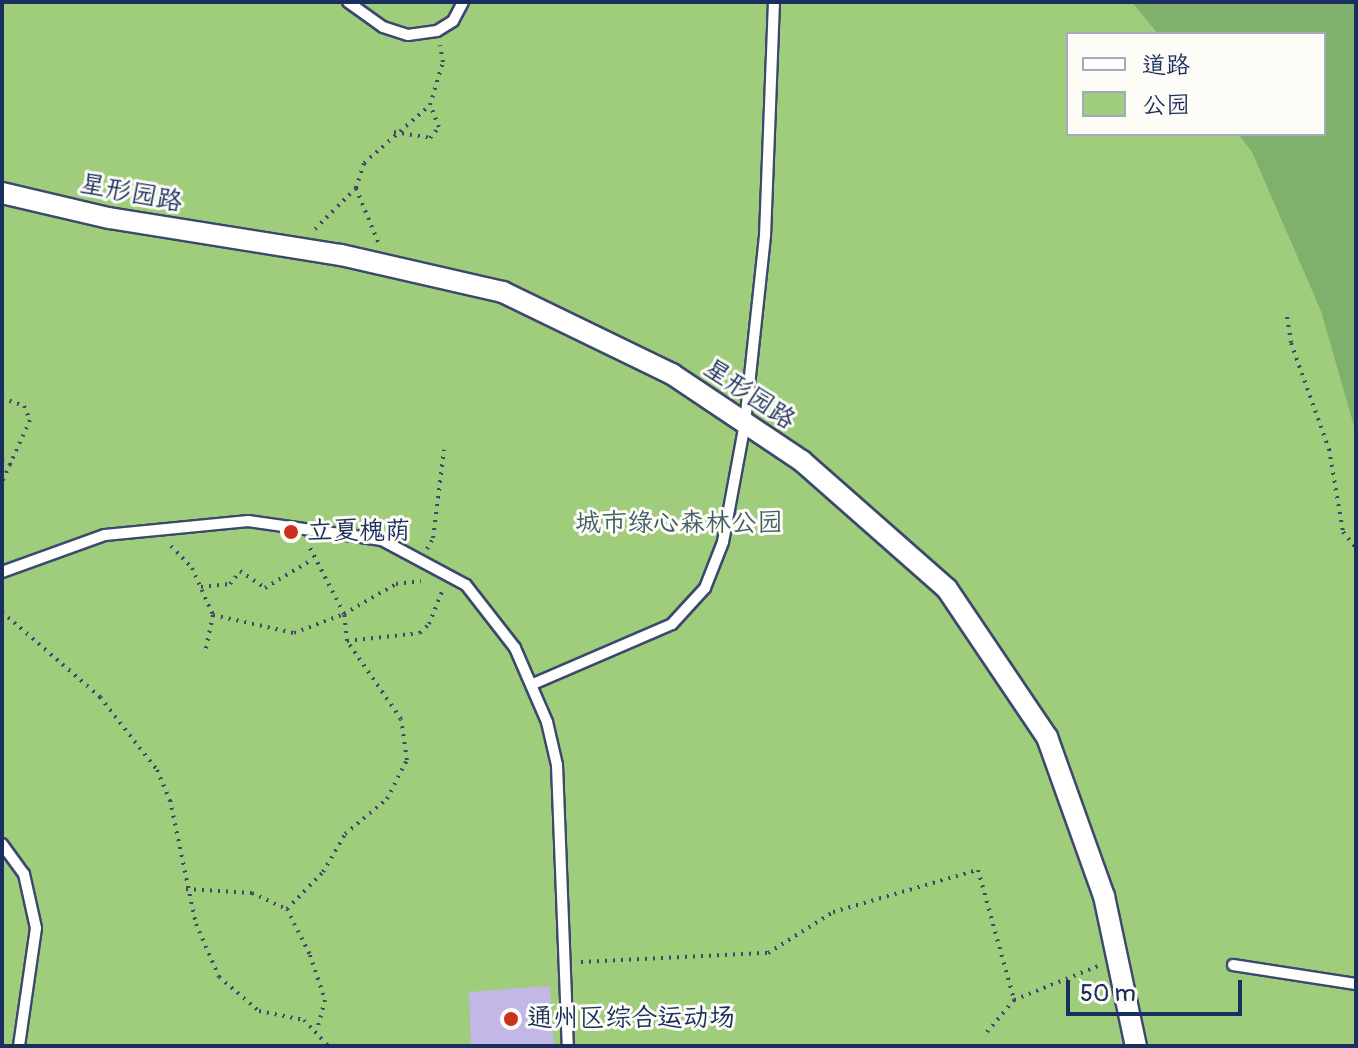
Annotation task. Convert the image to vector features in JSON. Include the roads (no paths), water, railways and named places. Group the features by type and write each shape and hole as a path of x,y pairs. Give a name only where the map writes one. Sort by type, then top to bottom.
{"street":[{"name":"星形园路","path":"2,193 109,218 387,265 503,292 672,374 802,461 947,589 1047,737 1104,896 1136,1046"}],"lane":[{"path":"348,2 383,27 408,35 437,31 453,21 463,2"},
{"path":"533,684 672,624 705,588 723,542 745,423 765,236 774,2"},
{"path":"2,572 105,535 248,521 305,526 382,540 451,575 496,618 533,684 557,765 568,1046"},
{"path":"2,844 24,874 36,928 19,1046"},
{"path":"1233,965 1356,984"}],"place":[{"name":"立夏槐荫","path":"291,532"},
{"name":"通州区综合运动场","path":"511,1019"}],"park label":[{"name":"城市绿心森林公园","path":"679,524"}]}
